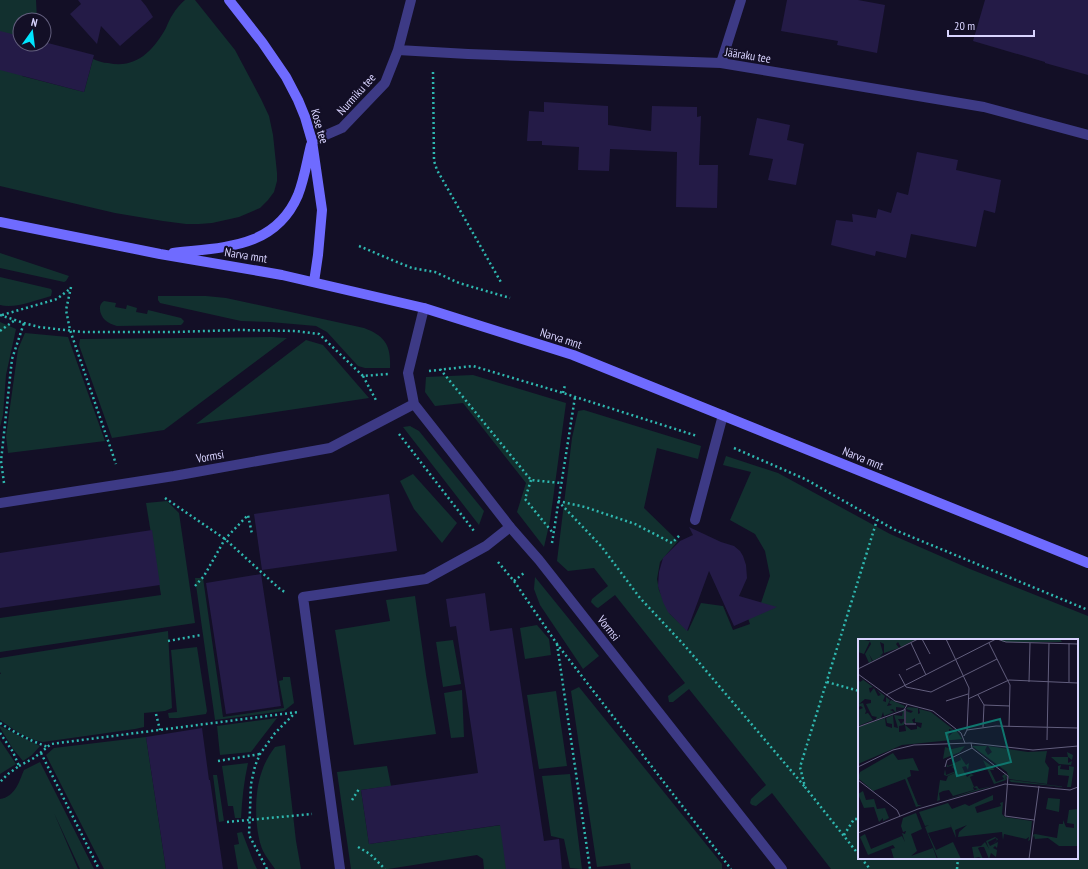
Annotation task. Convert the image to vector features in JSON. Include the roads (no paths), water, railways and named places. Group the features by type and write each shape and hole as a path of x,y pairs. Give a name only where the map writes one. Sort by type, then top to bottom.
{"main road":[{"name":"Kose tee","path":"229,0 262,42 286,77 305,117 312,141 322,210 314,282"},
{"path":"160,254 238,245 270,231 284,218 293,204 298,193 312,141"},
{"name":"Narva mnt","path":"0,222 160,254 282,275 424,308 573,355 1088,563"}],"street":[{"name":"Nurmiku tee","path":"312,141 342,128 385,83 398,50 411,0"},
{"path":"721,63 740,0"},
{"name":"Jääraku tee","path":"398,50 721,63 984,107 1088,135"},
{"name":"Vormsi","path":"424,308 408,373 414,404 510,527 539,560 782,869"},
{"name":"Vormsi","path":"3,502 181,475 330,448 414,404"},
{"path":"695,520 723,415"},
{"path":"340,869 303,598 426,579 486,546 510,527"}]}
